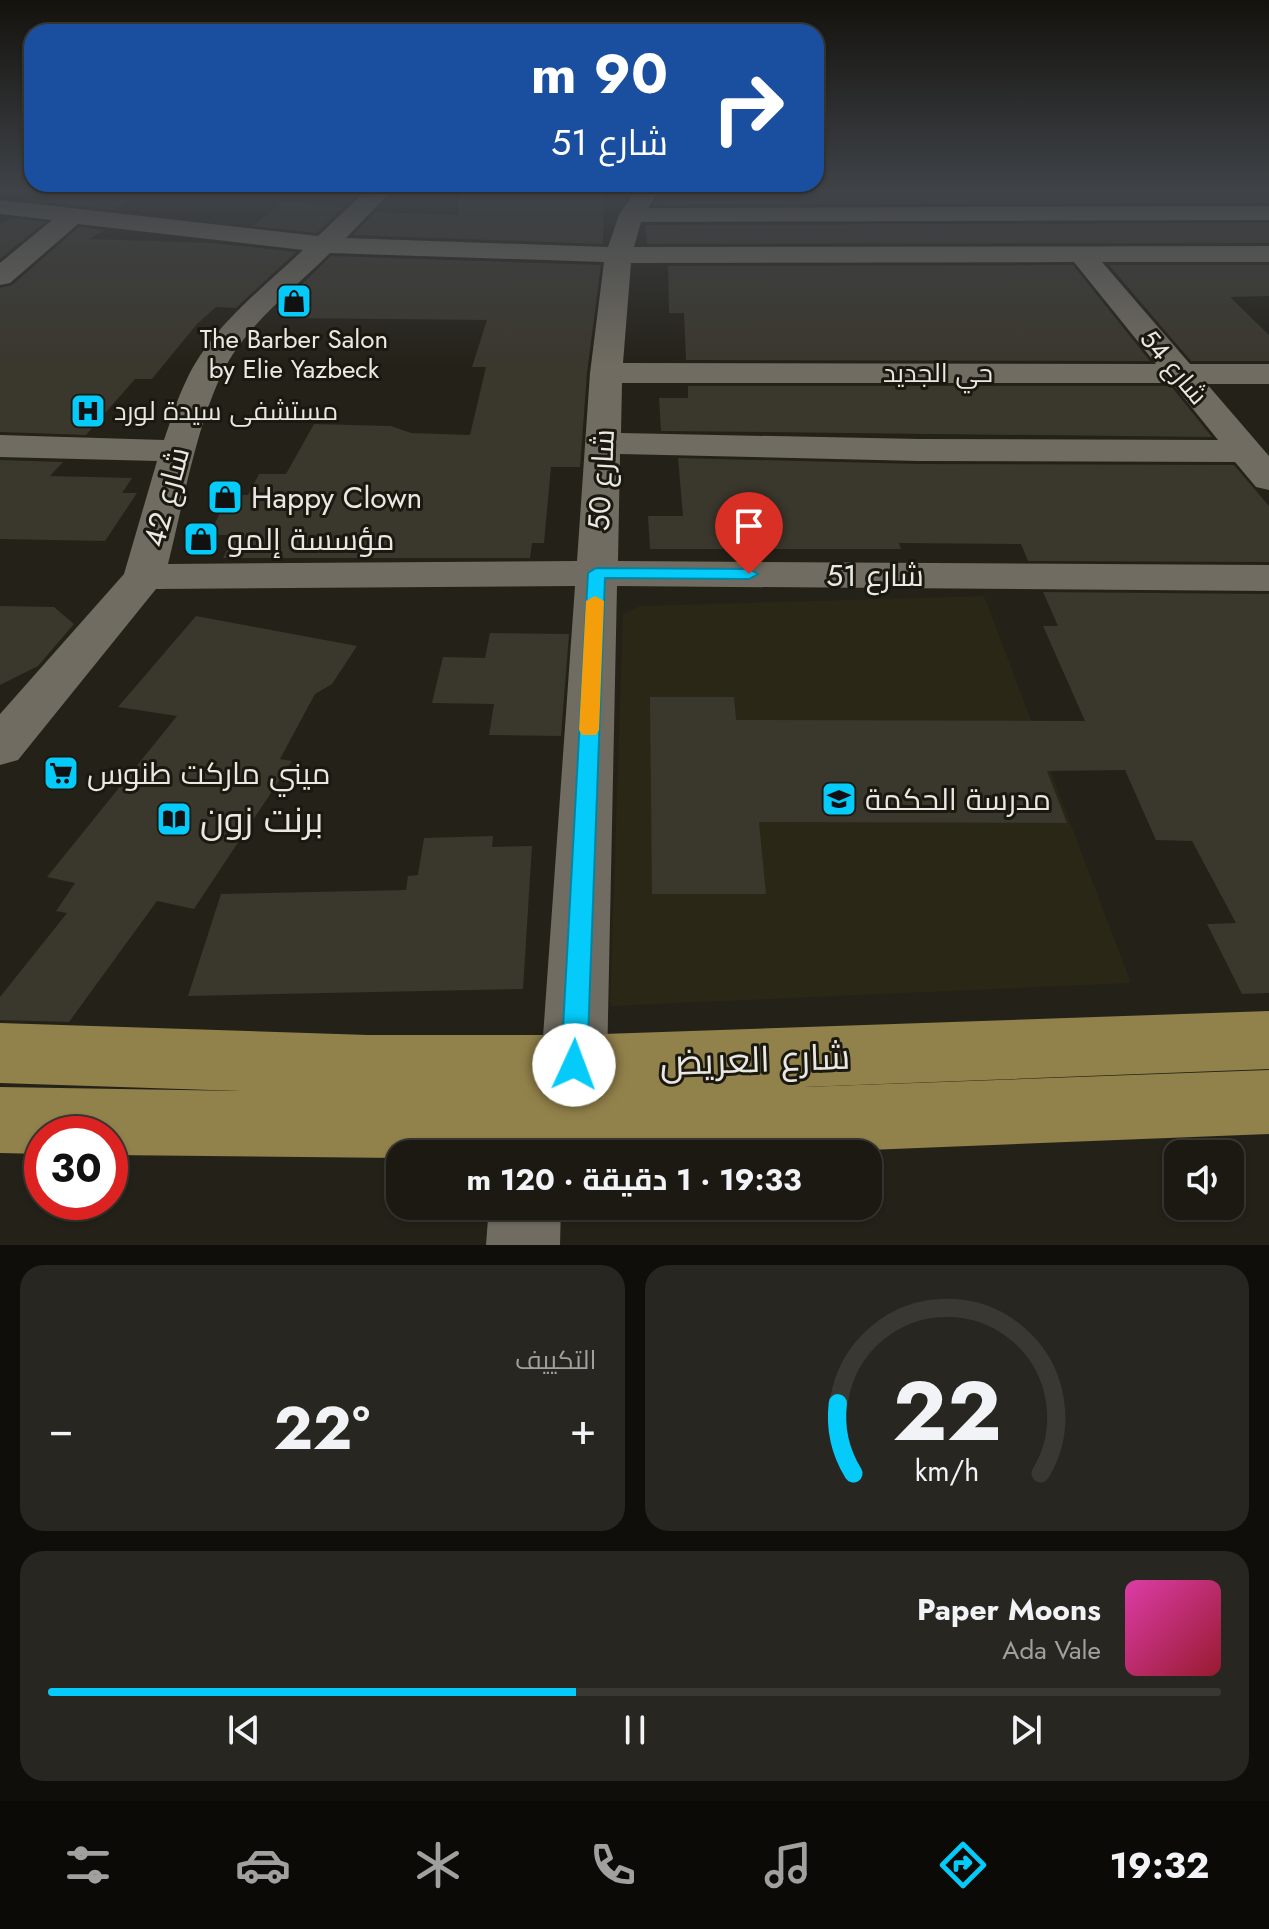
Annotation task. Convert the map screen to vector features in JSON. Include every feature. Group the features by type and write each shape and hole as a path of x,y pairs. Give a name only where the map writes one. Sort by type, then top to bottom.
{"main road":[{"name":"شارع العريض","path":"0,1053 368,1065 574,1065 1269,1040"},
{"name":"شارع العريض","path":"0,1120 346,1127 530,1140 1269,1102"}],"street":[{"path":"0,277 34,248"},
{"name":"شارع 42","path":"9,724 144,577 178,451 202,381 218,352 241,324 322,248"},
{"name":"شارع 50","path":"574,1065 606,373 622,248"},
{"path":"939,248 1081,254 1269,254"},
{"name":"شارع 54","path":"1081,254 1269,479"},
{"name":"حي الجديد","path":"606,373 1269,374"},
{"path":"602,443 919,450 1245,451"},
{"path":"0,446 178,451"},
{"name":"شارع 51","path":"144,577 596,573 1269,578"},
{"path":"523,1245 524,1220"}],"shaded area":[{"name":"مدرسة الحكمة","path":"984,596 1131,983 610,1006 623,614 640,606"}],"building":[{"path":"0,248 13,248 0,259"},
{"path":"55,248 260,248 296,252 236,308 216,307 197,324 152,379 135,379 86,435 0,432 0,288 12,285"},
{"path":"331,256 601,265 587,373 580,467 551,467 544,543 532,543 530,558 223,558 234,535 209,535 229,495 248,495 259,474 286,474 314,424 391,426 411,433 470,435 486,367 472,367 487,320 283,318 287,310 275,310"},
{"path":"1073,265 1150,361 686,360 684,313 669,313 668,266"},
{"path":"1109,265 1269,265 1269,296 1230,297 1269,335 1269,361 1191,361"},
{"path":"688,386 1171,386 1212,437 661,431 659,398 688,398"},
{"path":"678,458 919,464 1234,465 1269,506 1269,562 1028,561 1021,544 899,543 901,549 650,549 648,516 683,516"},
{"path":"0,460 63,462 50,476 132,478 122,493 137,493 105,541 0,539"},
{"path":"1043,592 1269,594 1269,993 1242,994 1207,924 1236,923 1192,841 1156,840 1125,770 1047,771 1067,823 759,822 766,894 652,894 650,697 734,697 736,720 1085,721 1043,626 1058,626"},
{"path":"0,606 54,607 74,624 38,666 0,685"},
{"path":"196,616 357,646 332,684 315,694 280,759 292,761 194,909 157,901 69,1022 0,1020 0,997 67,913 56,911 75,883 47,877 177,716 118,707"},
{"path":"490,633 569,634 561,736 489,735 494,704 432,703 443,657 485,658"},
{"path":"493,836 492,847 532,846 523,989 188,996 221,894 406,890 408,876 418,875 424,838"}],"slow traffic":[{"path":"589,730 595,601"}],"place":[{"name":"The Barber Salon by Elie Yazbeck","path":"294,301"},
{"name":"مستشفى سيدة لورد","path":"88,411"},
{"name":"Happy Clown","path":"225,497"},
{"name":"مؤسسة إلمو","path":"201,539"},
{"name":"ميني ماركت طنوس","path":"61,773"},
{"name":"مدرسة الحكمة","path":"839,799"},
{"name":"برنت زون","path":"174,819"}],"route":[{"path":"574,1065 596,573 749,574"}]}
